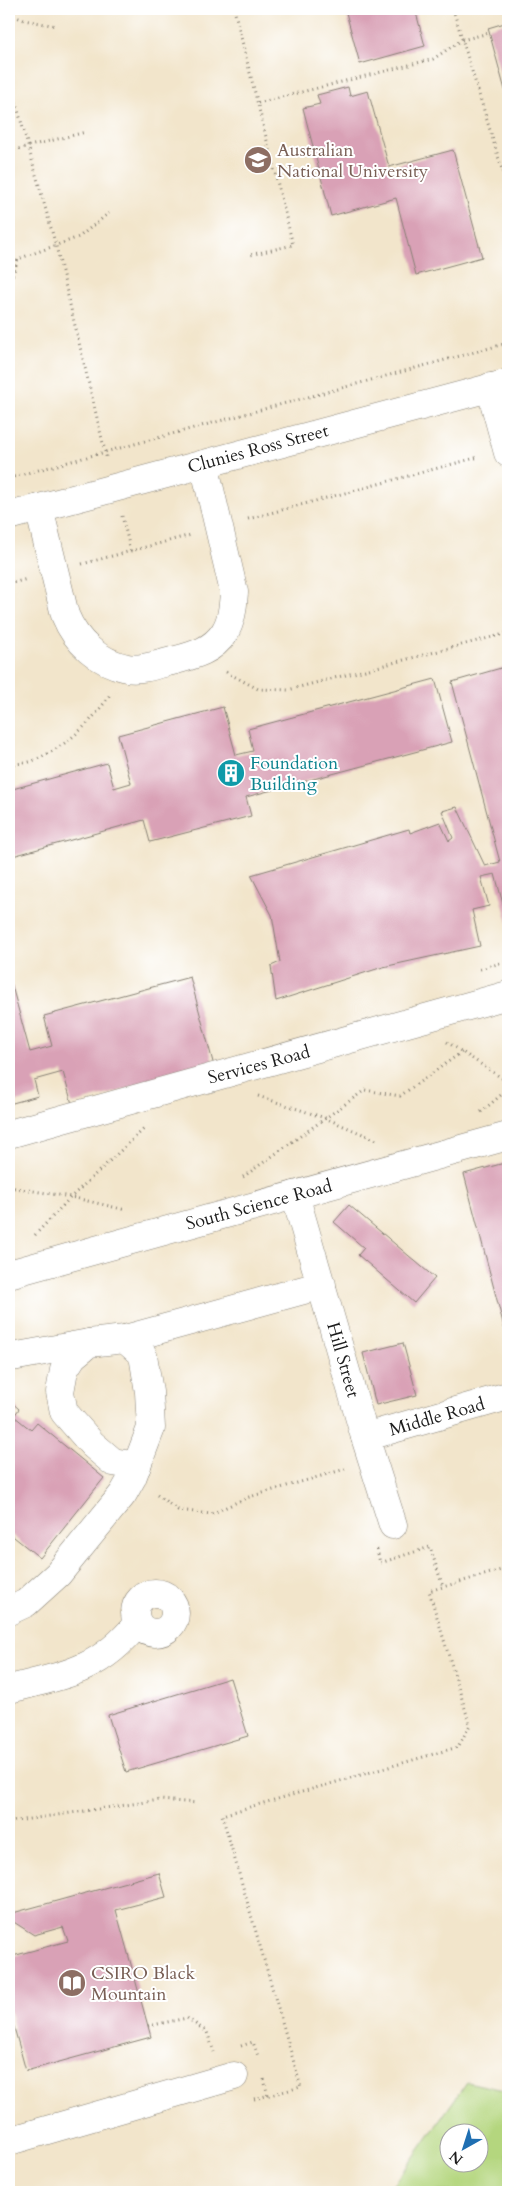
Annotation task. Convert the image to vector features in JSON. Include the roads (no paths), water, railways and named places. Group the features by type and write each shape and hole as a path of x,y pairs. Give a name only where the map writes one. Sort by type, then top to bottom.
{"street":[{"path":"499,385 508,451"},
{"name":"Clunies Ross Street","path":"9,516 499,385"},
{"path":"39,508 65,616 72,631 82,644 96,654 128,668 144,667 198,655 213,646 225,632 232,613 234,592 204,464"},
{"name":"Services Road","path":"9,1134 508,995"},
{"name":"South Science Road","path":"9,1274 508,1136"},
{"name":"Hill Street","path":"295,1195 393,1525"},
{"path":"9,1356 125,1339 322,1286"},
{"path":"9,1610 26,1603 58,1574 123,1494 135,1472 151,1428 149,1392 143,1356 125,1339"},
{"path":"89,1343 72,1356 64,1370 60,1392 64,1412 92,1444 113,1462 135,1472"},
{"name":"Middle Road","path":"369,1449 508,1396"},
{"path":"9,1689 79,1671 96,1662 119,1645 137,1624"},
{"path":"9,2141 234,2076"}],"place":[{"name":"Australian National University","path":"258,160"},
{"name":"Foundation Building","path":"231,773"},
{"name":"CSIRO Black Mountain","path":"72,1983"}]}
